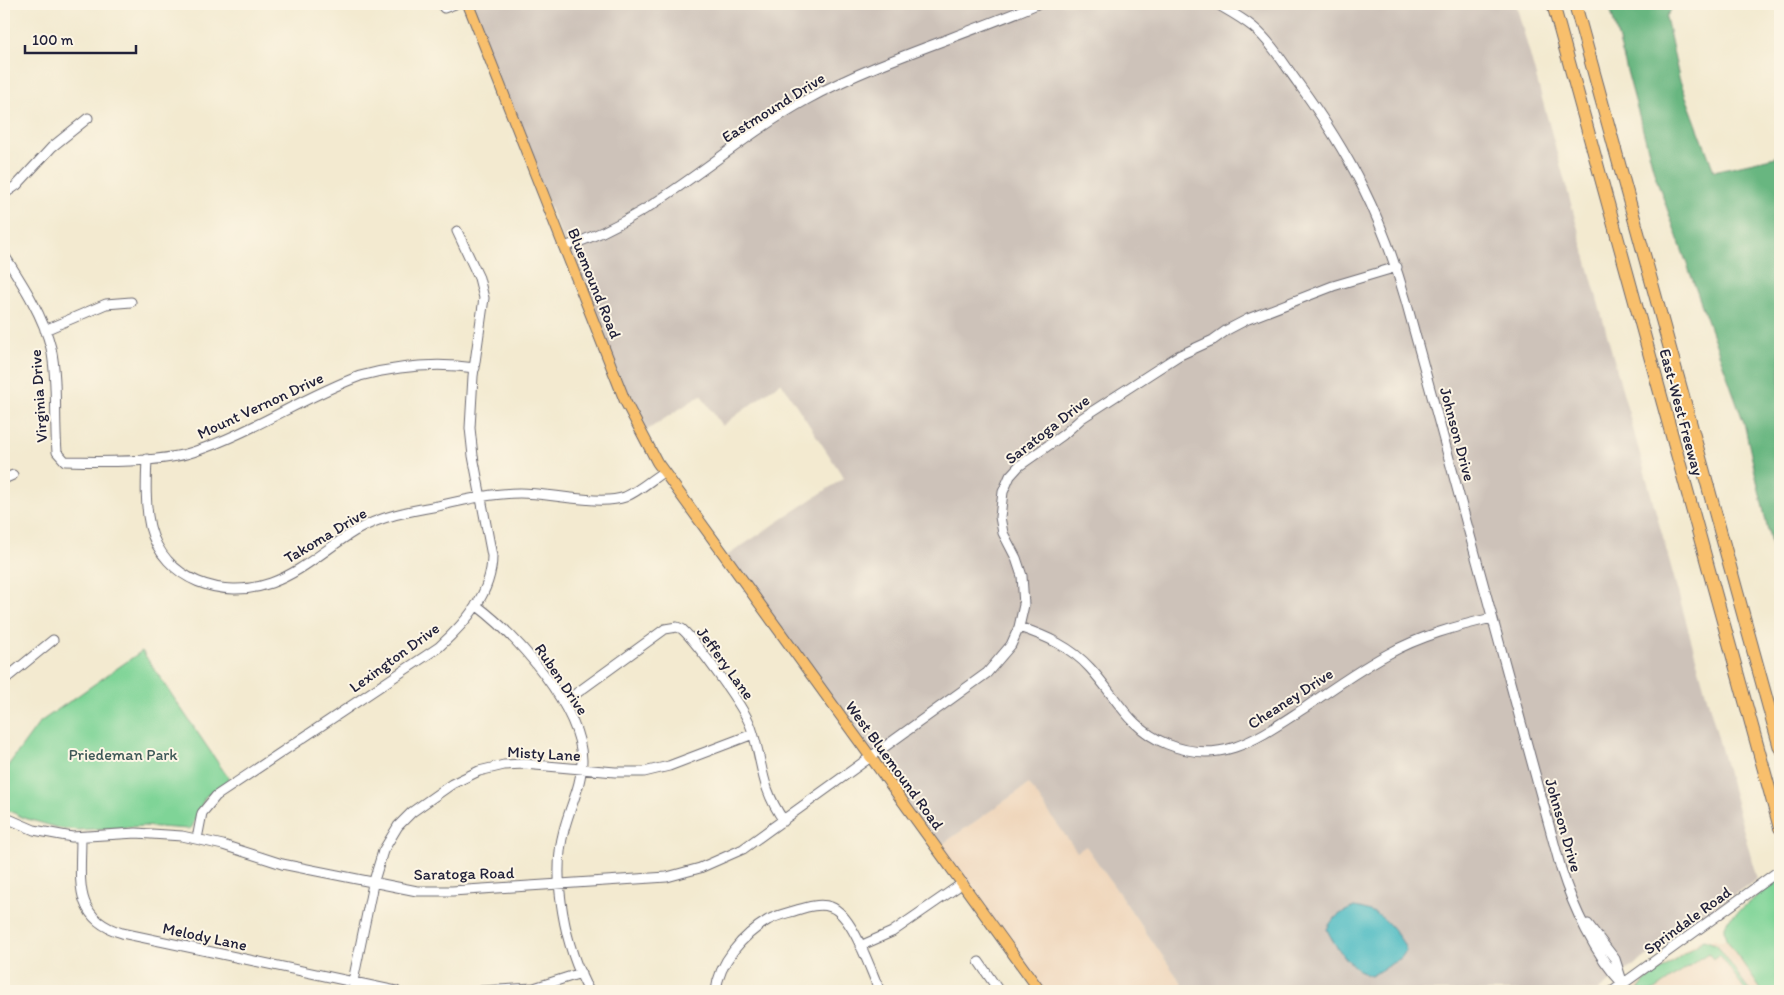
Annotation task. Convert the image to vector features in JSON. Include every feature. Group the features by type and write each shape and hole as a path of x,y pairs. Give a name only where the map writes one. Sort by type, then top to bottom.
{"highway":[{"name":"East-West Freeway","path":"1553,4 1780,828"},
{"name":"East-West Freeway","path":"1575,4 1780,748"}],"main road":[{"name":"Bluemound Road","path":"468,4 564,247 641,434 663,472 724,557"},
{"name":"West Bluemound Road","path":"724,557 1040,991"}],"street":[{"path":"444,8 455,4"},
{"name":"Eastmound Drive","path":"564,247 589,238 643,212 774,120 837,84 1037,4"},
{"name":"Johnson Drive","path":"1217,4 1253,27 1269,43 1324,118 1364,185 1397,267 1556,855 1571,897 1583,919 1615,959 1622,984"},
{"path":"4,194 17,184 52,147 88,118"},
{"name":"Lexington Drive","path":"196,839 202,813 216,796 439,647 464,622 485,590 492,565 491,544 471,440 474,368 482,318 483,288 457,231"},
{"name":"Virginia Drive","path":"4,255 45,330 53,362 58,456"},
{"name":"Saratoga Drive","path":"871,758 987,672 1006,652 1019,627 1024,605 1022,576 1016,558 1003,533 1000,518 1002,492 1010,476 1019,466 1063,435 1082,418 1178,356 1213,340 1227,330 1248,319 1333,286 1397,267"},
{"path":"45,330 106,304 131,302"},
{"name":"Mount Vernon Drive","path":"58,456 65,460 147,459 179,456 209,446 360,376 384,370 420,365 474,368"},
{"name":"Takoma Drive","path":"147,459 148,514 151,531 159,550 169,563 190,578 224,589 249,589 273,582 355,532 384,517 481,498 519,493 609,500 629,495 663,472"},
{"path":"4,479 13,476"},
{"name":"Ruben Drive","path":"476,605 520,644 563,703 578,733 581,770 579,785 562,837 561,885 565,922 581,973 589,991"},
{"name":"Cheaney Drive","path":"1019,627 1055,642 1076,655 1098,677 1124,713 1147,734 1175,747 1208,752 1236,748 1258,738 1358,671 1391,652 1440,632 1492,618"},
{"name":"Jeffery Lane","path":"563,703 665,629 677,627 688,634 739,704 753,734 768,794 784,821"},
{"path":"4,680 53,640"},
{"name":"Misty Lane","path":"351,987 373,884 383,851 398,826 420,805 452,784 479,771 504,765 524,764 632,773 655,770 753,734"},
{"name":"Saratoga Road","path":"4,817 34,830 81,837 148,833 196,839 282,864 373,884 434,892 561,885 646,879 700,868 743,849 871,758"},
{"name":"Melody Lane","path":"81,837 83,899 93,918 105,928 351,987 396,991"},
{"name":"Sprindale Road","path":"1613,991 1779,871"},
{"path":"860,946 892,932 963,883"},
{"path":"716,991 717,978 729,957 750,932 770,919 812,905 831,907 847,920 880,991"},
{"path":"979,962 999,991"},
{"path":"481,991 534,988 581,973"}],"shaded area":[{"path":"468,4 1400,4 1402,7 1408,4 1516,4 1757,879 1597,991 1187,991 1086,846 1077,852 1029,784 937,848 725,557 844,478 781,382 722,426 701,395 641,434"},
{"path":"1029,784 1077,851 1086,846 1187,991 1040,991 937,848"},
{"path":"1700,940 1727,940 1763,991 1629,991"}],"green space":[{"path":"1609,4 1675,4 1666,17 1679,78 1714,171 1780,156 1780,584 1744,423 1655,175"},
{"name":"Priedeman Park","path":"142,651 229,779 205,797 192,827 189,829 144,826 77,830 59,828 24,818 4,808 4,771 40,722"},
{"path":"1780,877 1780,991 1762,991 1726,939 1724,929 1728,920"},
{"path":"1704,940 1717,945 1750,991 1746,991 1720,955 1713,959 1708,953 1653,991 1638,991 1644,982"}],"water":[{"path":"1354,907 1378,915 1390,925 1405,946 1406,951 1401,958 1371,976 1351,964 1334,943 1327,929 1335,918"}]}
